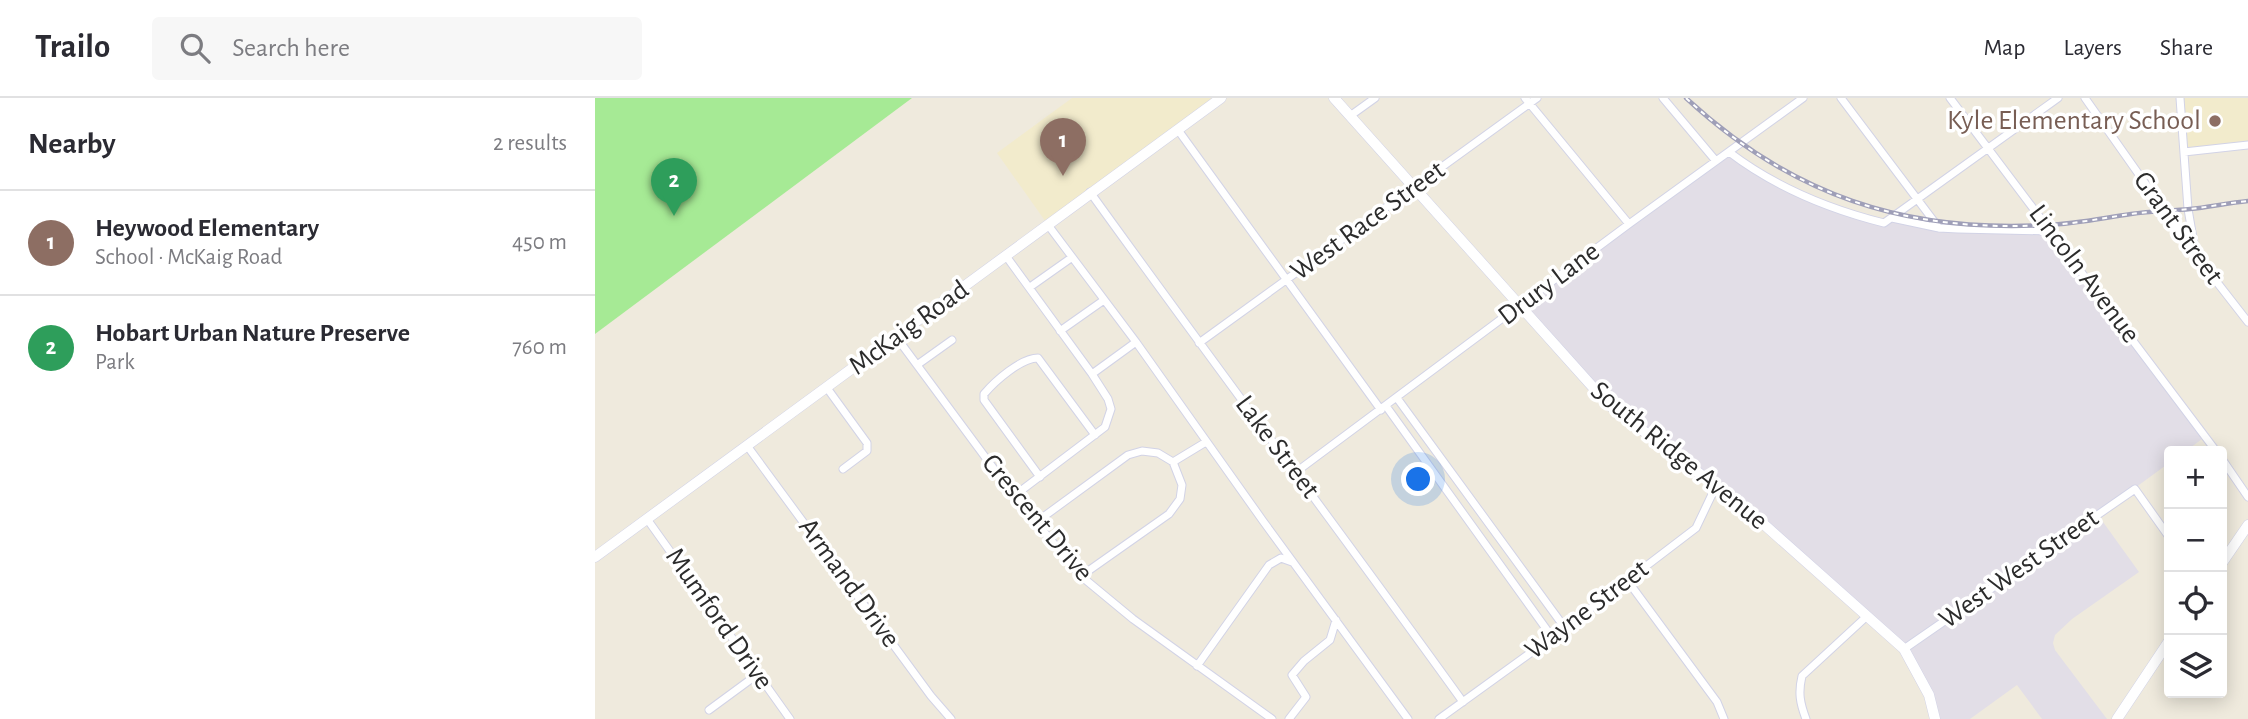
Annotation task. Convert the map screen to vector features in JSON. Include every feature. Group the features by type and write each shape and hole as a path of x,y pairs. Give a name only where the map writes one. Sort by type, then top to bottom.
{"street":[{"name":"McKaig Road","path":"595,557 1221,98"},
{"name":"South Ridge Avenue","path":"1334,98 1519,308 1608,404 1750,512 1904,649 1929,695 1935,719"},
{"path":"1350,116 1375,98"},
{"name":"West Race Street","path":"1199,343 1527,101 1537,98"},
{"path":"1663,98 1716,161"},
{"name":"Drury Lane","path":"1296,472 1629,224 1804,98"},
{"path":"1841,98 1939,228"},
{"name":"Lincoln Avenue","path":"1950,98 2212,446"},
{"path":"1729,152 1753,170 1822,205 1884,223 2058,98"},
{"name":"Grant Street","path":"2085,98 2195,254 2248,322"},
{"path":"2180,98 2188,209 2195,254"},
{"path":"1527,101 1629,224"},
{"path":"1178,130 1552,637"},
{"path":"2184,152 2248,145"},
{"name":"Lake Street","path":"1090,192 1463,702"},
{"path":"1892,218 1939,228 2052,232"},
{"path":"1048,225 1136,342 1408,719"},
{"path":"1006,256 1092,374 1108,399 1111,409 1105,427 1014,496"},
{"path":"1030,287 1071,258"},
{"path":"1060,331 1104,300"},
{"name":"Crescent Drive","path":"897,338 1014,496 1081,576 1133,619 1272,719"},
{"path":"917,365 952,340"},
{"path":"1092,374 1136,342"},
{"path":"1040,477 984,400 984,394 1025,360 1038,358 1095,435"},
{"path":"827,388 867,443 867,451 843,469"},
{"path":"1397,398 1565,628"},
{"path":"1173,462 1206,442"},
{"name":"Armand Drive","path":"748,447 931,696 951,719"},
{"path":"1035,523 1128,455 1142,451 1158,453 1173,462 1182,485 1180,499 1169,514 1081,576"},
{"path":"2227,466 2248,497"},
{"name":"Wayne Street","path":"1439,719 1565,628 1696,528 1716,486"},
{"name":"West West Street","path":"1904,649 2135,489 2164,530"},
{"name":"Mumford Drive","path":"647,519 790,719"},
{"path":"2227,556 2248,525"},
{"path":"1197,666 1269,565 1281,558 1293,562"},
{"path":"1627,580 1709,691 1724,719"},
{"path":"1806,719 1800,702 1801,676 1866,617"},
{"path":"1289,719 1306,697 1292,675 1304,661 1330,640 1336,620"},
{"path":"2117,719 2164,648"},
{"path":"709,710 758,674"}],"shaded area":[{"path":"1072,98 1221,98 1048,225 997,153"},
{"name":"Kyle Elementary School","path":"2180,98 2248,98 2248,145 2184,152"},
{"path":"1729,152 1781,185 1884,223 1897,214 1968,225 2047,225 2206,436 2193,446 2164,446 2164,467 2098,515 2139,572 2072,619 2055,635 2055,650 2107,719 2042,719 2017,685 1970,719 1935,719 1904,649 1750,512 1608,404 1519,308"}],"green space":[{"path":"595,98 912,98 595,334"}],"railway":[{"path":"1686,98 1726,132 1767,160 1809,183 1852,201 1898,214 1945,222 1995,226 2047,225 2248,201"}],"place":[{"name":"Kyle Elementary School","path":"2215,121"},
{"name":"Heywood Elementary","path":"1063,176"},
{"name":"Hobart Urban Nature Preserve","path":"674,216"}]}
